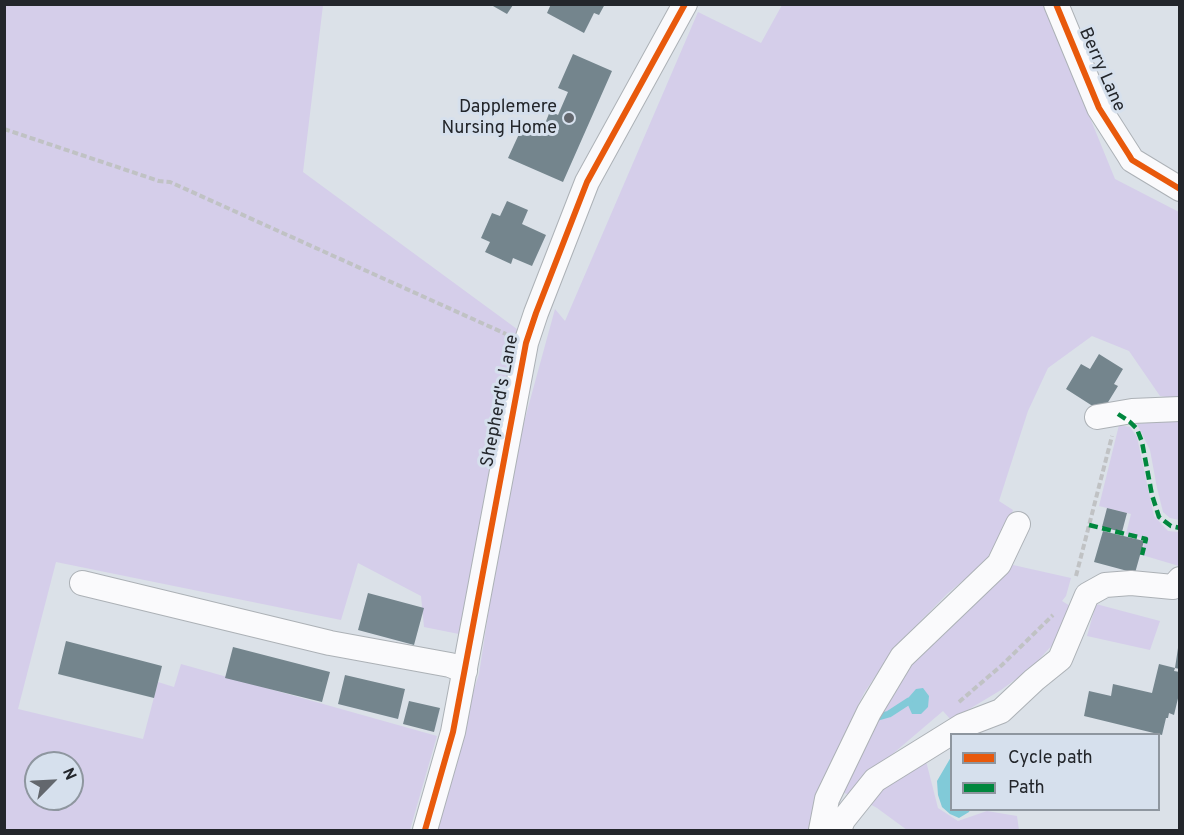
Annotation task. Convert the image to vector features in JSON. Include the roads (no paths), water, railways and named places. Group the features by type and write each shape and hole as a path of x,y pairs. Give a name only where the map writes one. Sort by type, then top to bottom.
{"street":[{"name":"Shepherd's Lane","path":"425,831 453,732 526,343 587,182 686,4"},
{"name":"Berry Lane","path":"1056,4 1099,108 1132,160 1179,189"},
{"path":"1107,416 1132,411 1179,409"},
{"path":"821,831 827,799 869,712 902,657 999,564 1018,524"},
{"path":"951,733 962,726 1001,711 1060,659 1087,595 1105,585 1131,583 1173,587 1179,579"},
{"path":"82,583 330,643 450,665 465,671"},
{"path":"839,831 843,820 875,780 950,733"}],"water":[{"path":"923,688 929,696 928,707 921,714 912,714 908,705 909,697 916,689"},
{"path":"950,759 950,811 969,812 959,818 942,807 937,781"}],"waterway":[{"path":"875,718 889,714 909,701"}],"place":[{"name":"Dapplemere Nursing Home","path":"569,118"}]}
